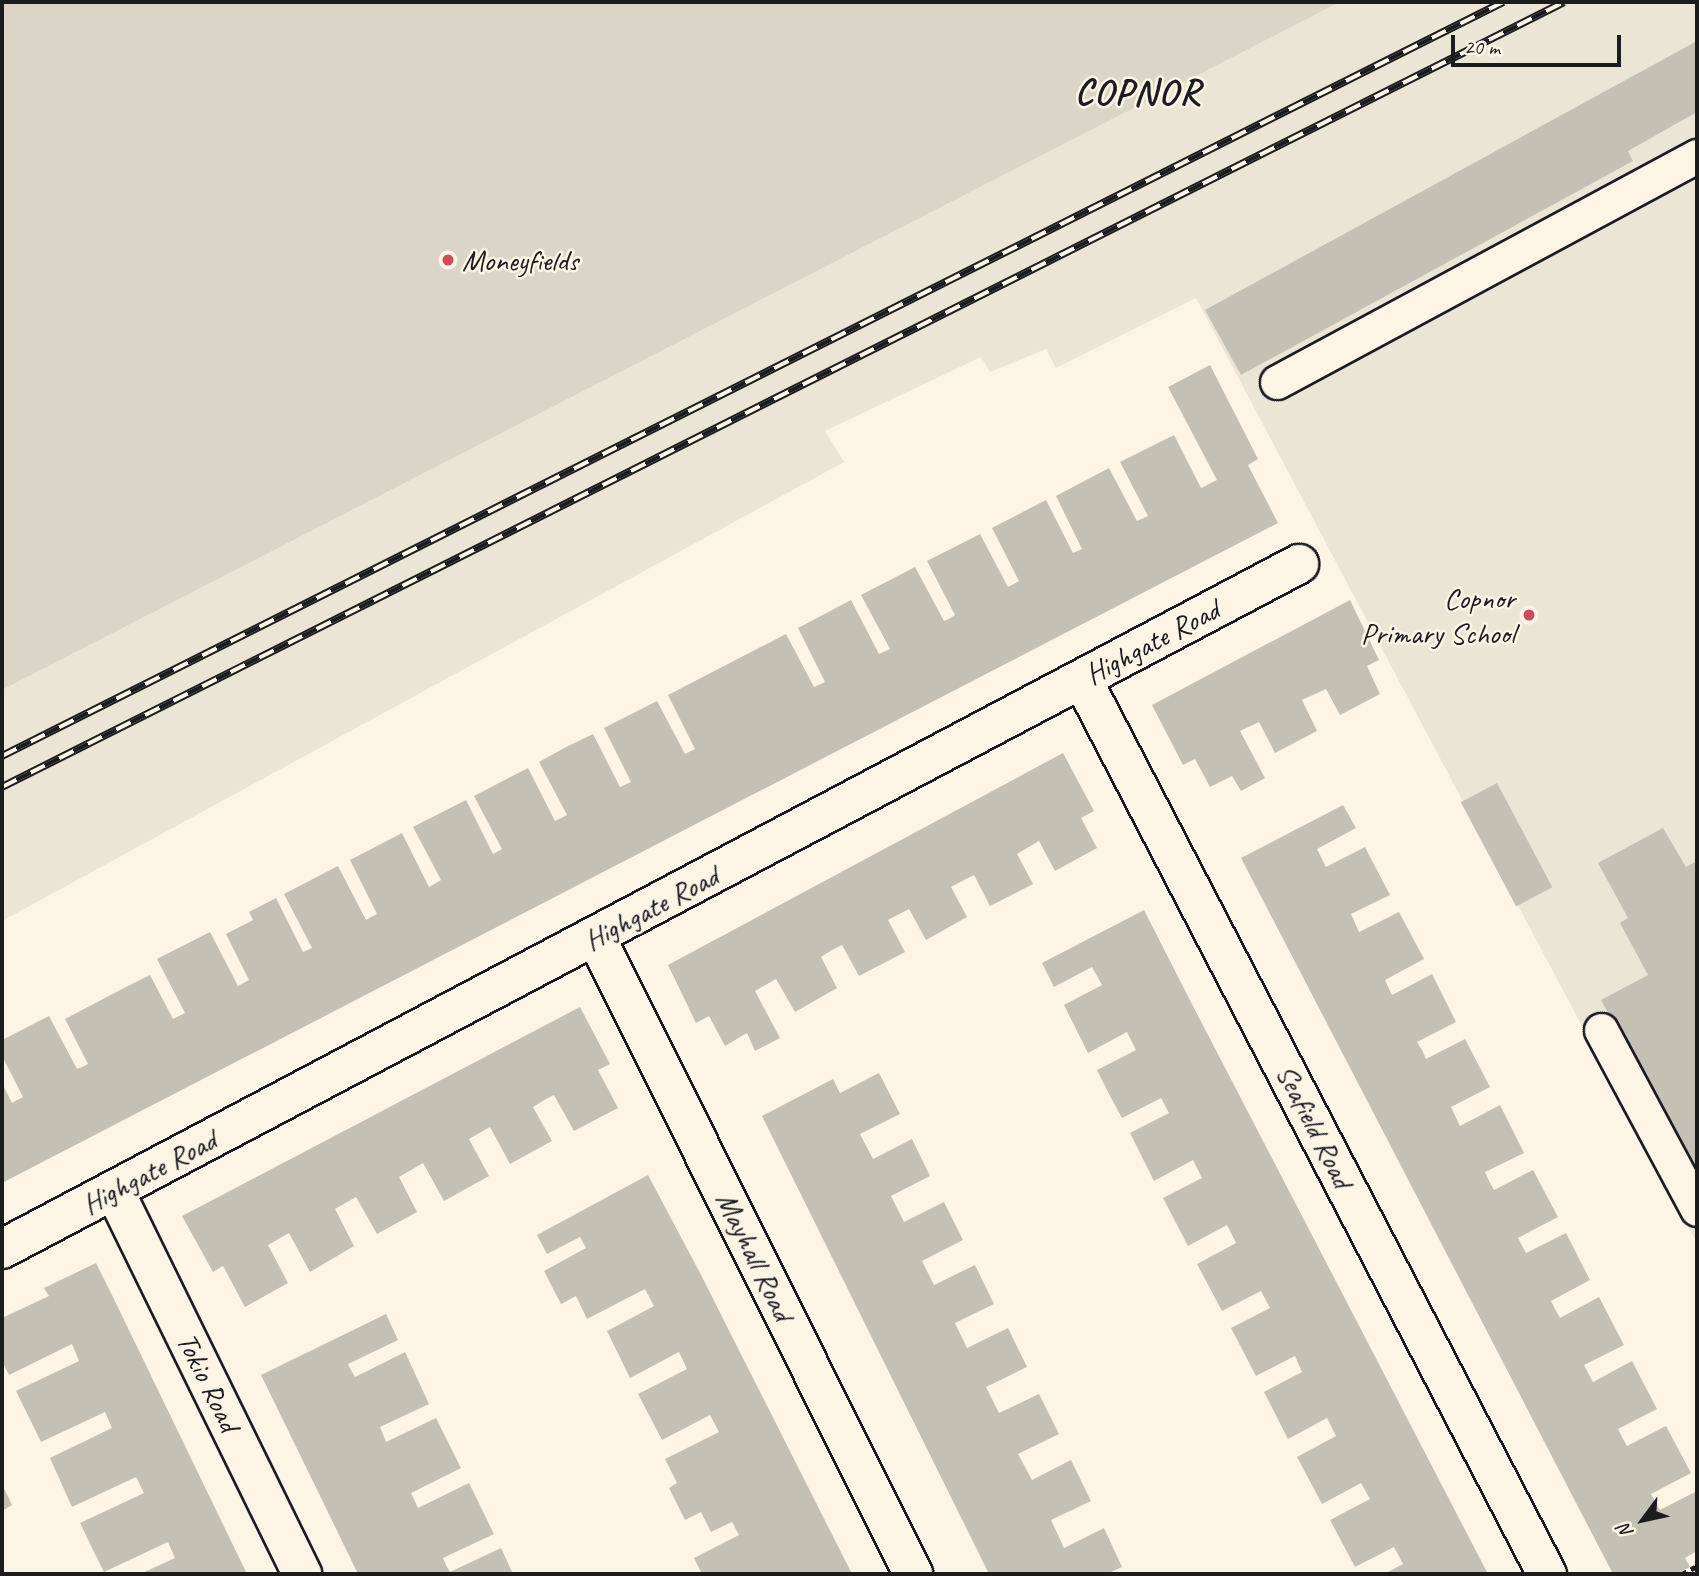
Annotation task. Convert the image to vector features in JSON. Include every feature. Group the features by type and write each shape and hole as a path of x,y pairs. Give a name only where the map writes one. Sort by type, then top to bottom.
{"street":[{"name":"Highgate Road","path":"2,1249 1299,564"},
{"name":"Seafield Road","path":"1082,679 1547,1574"},
{"name":"Mayhall Road","path":"596,937 913,1574"},
{"name":"Tokio Road","path":"114,1190 302,1574"}],"lane":[{"path":"1277,382 1697,156"},
{"path":"1601,1030 1697,1209"}],"path":[{"path":"1682,1574 1697,1566"}],"shaded area":[{"name":"Moneyfields","path":"2,2 1340,2 2,690"},
{"path":"1340,2 1697,2 1697,1243 1196,298 1056,368 1046,349 990,372 981,357 825,431 844,462 2,921 2,690"}],"building":[{"path":"1697,41 1697,112 1628,151 1633,161 1241,375 1205,310"},
{"path":"1210,365 1258,459 1248,465 1278,523 2,1183 2,1083 12,1103 23,1097 2,1056 2,1040 49,1016 77,1069 88,1064 65,1019 150,975 173,1019 185,1013 157,959 210,932 238,986 249,980 226,934 253,920 249,912 276,898 303,952 312,948 284,894 338,866 366,920 377,914 350,860 402,833 429,887 441,880 413,827 466,800 493,854 502,849 474,796 528,768 555,821 567,815 539,762 566,747 593,734 620,787 631,782 604,728 657,701 685,754 695,749 668,695 786,634 814,687 825,682 798,628 851,600 879,654 890,649 861,595 915,567 944,621 949,619 955,615 927,561 980,534 1008,587 1019,581 992,528 1046,500 1073,553 1082,549 1056,496 1109,468 1137,521 1148,516 1120,462 1174,435 1201,488 1217,480 1168,387"},
{"path":"1350,600 1379,660 1367,666 1380,694 1340,715 1326,689 1302,700 1317,731 1275,753 1259,722 1240,731 1265,778 1241,791 1232,776 1210,787 1195,759 1183,765 1152,705"},
{"path":"1063,753 1094,811 1081,818 1097,848 1055,871 1039,841 1017,854 1033,884 990,906 974,875 964,880 951,887 967,917 926,940 909,909 888,920 905,952 859,976 842,945 832,950 821,957 837,988 795,1012 776,979 755,991 780,1038 755,1051 747,1033 725,1046 709,1016 696,1023 668,965"},
{"path":"1497,783 1552,887 1516,906 1461,802"},
{"path":"1343,805 1356,828 1317,849 1326,867 1365,847 1390,895 1351,914 1359,932 1399,912 1424,959 1385,980 1392,995 1432,974 1456,1022 1417,1042 1426,1059 1465,1039 1490,1087 1451,1107 1460,1126 1500,1105 1524,1153 1485,1172 1489,1181 1494,1190 1533,1170 1558,1217 1518,1238 1526,1253 1566,1233 1590,1280 1551,1301 1555,1309 1560,1318 1599,1297 1624,1345 1584,1365 1593,1382 1632,1361 1657,1409 1618,1429 1622,1437 1627,1446 1666,1426 1691,1473 1651,1494 1660,1510 1697,1491 1697,1551 1685,1558 1690,1567 1676,1574 1613,1574 1241,858"},
{"path":"1663,828 1686,867 1697,861 1697,1176 1601,1000 1648,975 1620,923 1628,918 1598,863"},
{"path":"1144,910 1488,1574 1384,1574 1403,1564 1394,1547 1355,1567 1330,1520 1370,1499 1361,1483 1322,1504 1297,1457 1336,1436 1327,1418 1288,1439 1264,1392 1302,1372 1295,1356 1256,1376 1231,1328 1270,1308 1261,1291 1222,1311 1197,1264 1236,1243 1227,1225 1188,1246 1163,1198 1202,1178 1193,1160 1154,1181 1130,1133 1169,1113 1161,1098 1122,1118 1097,1070 1136,1050 1127,1032 1088,1053 1064,1005 1102,985 1092,967 1054,987 1042,963"},
{"path":"580,1007 610,1064 598,1070 618,1108 574,1131 554,1095 546,1099 533,1107 552,1141 510,1164 490,1127 469,1139 489,1176 444,1201 423,1163 399,1177 417,1212 377,1234 356,1197 335,1209 354,1246 310,1272 289,1233 268,1245 288,1283 245,1307 223,1266 213,1272 182,1216"},
{"path":"879,1073 900,1114 860,1134 873,1159 912,1139 930,1176 891,1196 904,1222 944,1202 963,1240 922,1261 934,1285 975,1265 994,1304 955,1323 967,1348 1008,1328 1027,1367 986,1387 999,1413 1039,1394 1059,1434 1018,1454 1032,1480 1071,1460 1091,1501 1051,1520 1064,1548 1104,1528 1122,1567 1107,1574 989,1574 762,1116 833,1079 840,1093"},
{"path":"648,1175 852,1574 702,1574 694,1558 739,1535 732,1522 711,1532 701,1512 685,1520 669,1488 677,1483 665,1459 719,1432 710,1415 662,1440 638,1394 687,1369 679,1352 630,1378 607,1331 654,1306 645,1289 587,1319 576,1296 561,1304 544,1271 586,1248 580,1237 547,1254 537,1235"},
{"path":"96,1263 247,1574 140,1574 175,1558 168,1542 104,1572 80,1523 144,1493 136,1477 72,1507 50,1458 112,1428 105,1412 41,1442 16,1391 79,1361 72,1344 9,1375 2,1361 2,1318 49,1296 44,1288"},
{"path":"386,1314 398,1340 348,1364 355,1377 405,1352 429,1404 380,1427 386,1442 436,1418 461,1468 411,1493 418,1508 469,1483 494,1534 443,1558 446,1565 450,1572 501,1548 513,1574 358,1574 261,1375"},
{"path":"2,1484 12,1505 2,1511"}],"railway":[{"path":"2,756 1503,2"},
{"path":"2,787 1564,2"}],"place":[{"name":"Moneyfields","path":"448,260"},
{"name":"Copnor Primary School","path":"1529,615"}],"district":[{"name":"COPNOR","path":"1138,92"}]}
